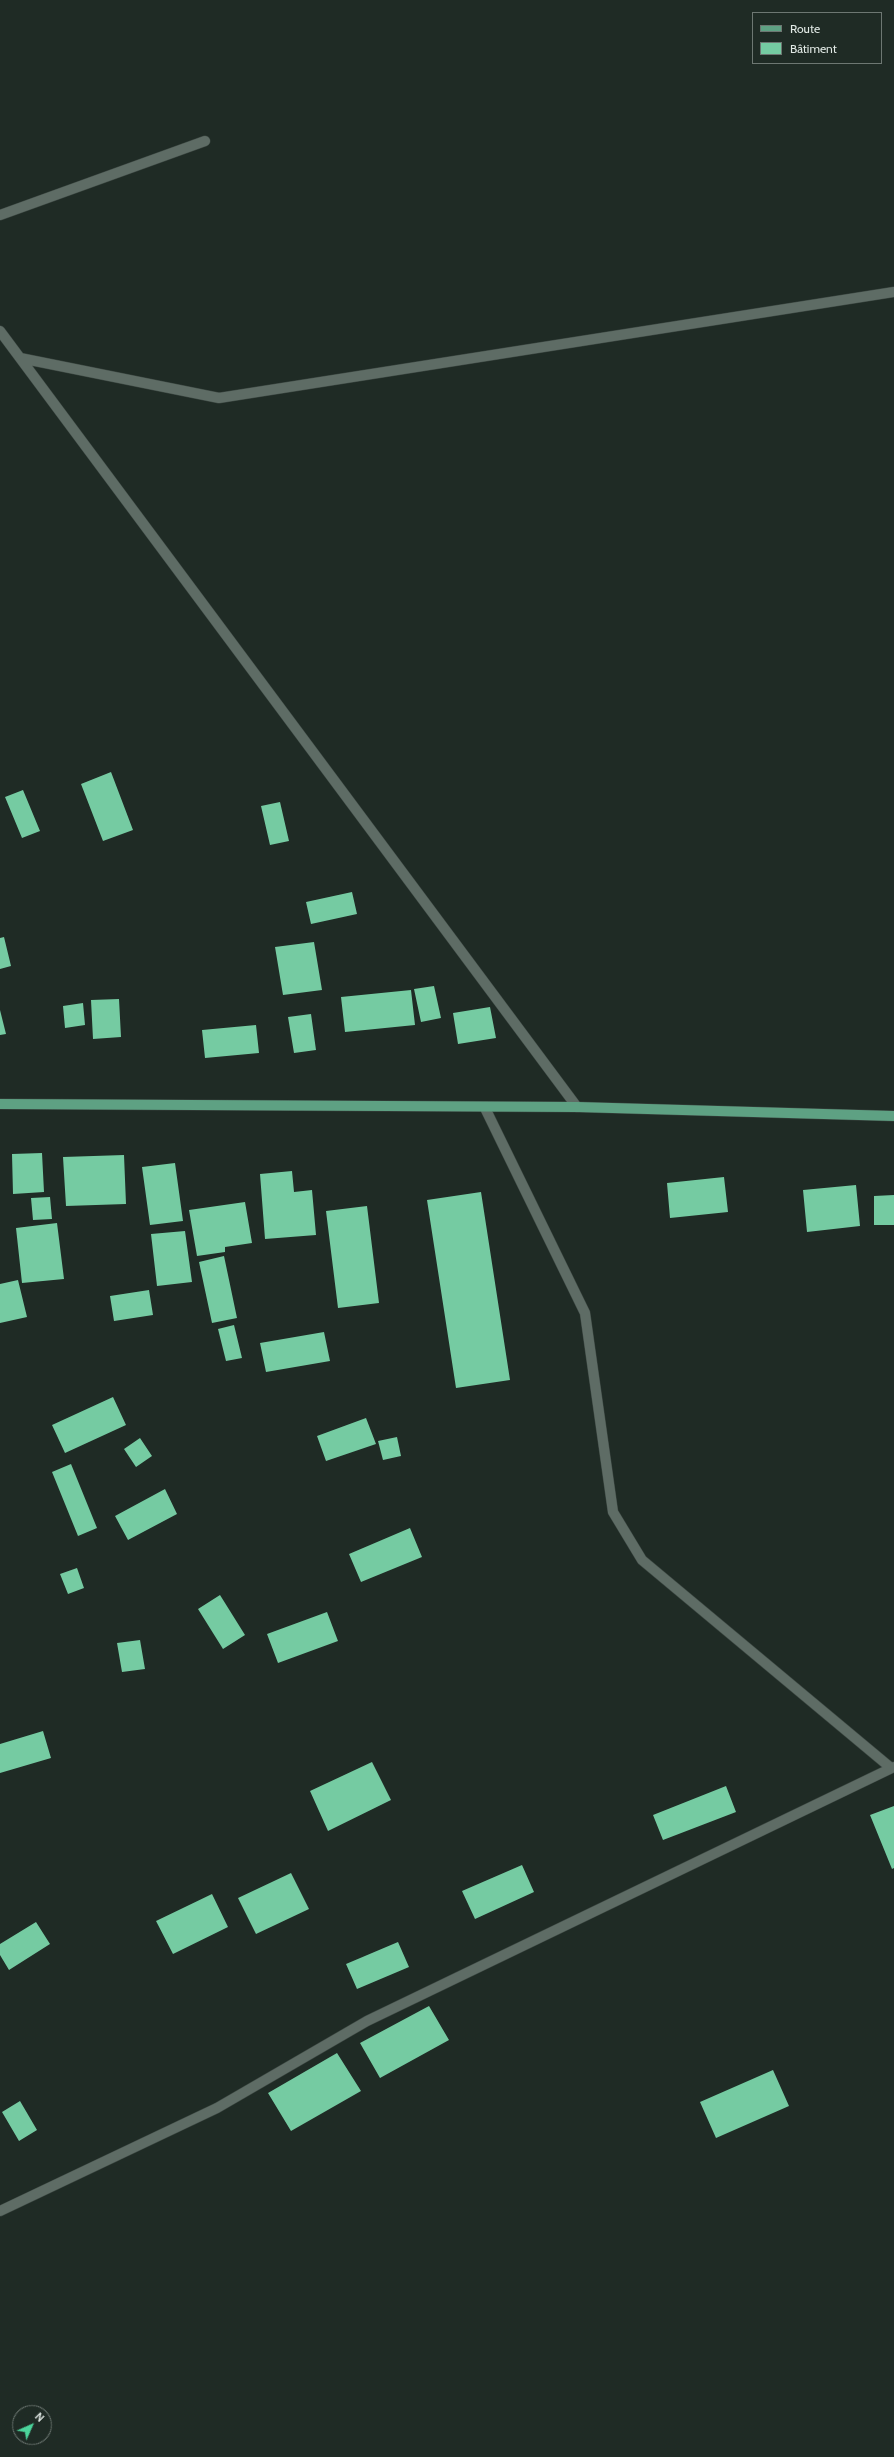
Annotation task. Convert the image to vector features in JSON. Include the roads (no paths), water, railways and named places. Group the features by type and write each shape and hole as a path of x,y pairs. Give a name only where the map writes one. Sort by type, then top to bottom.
{"main road":[{"path":"0,1104 485,1108 577,1107 894,1116"}],"street":[{"path":"0,215 205,141"},
{"path":"20,358 219,398 894,292"},
{"path":"0,331 577,1107"},
{"path":"0,2211 217,2108 367,2021 893,1768 642,1560 613,1512 585,1313 485,1108"}]}
